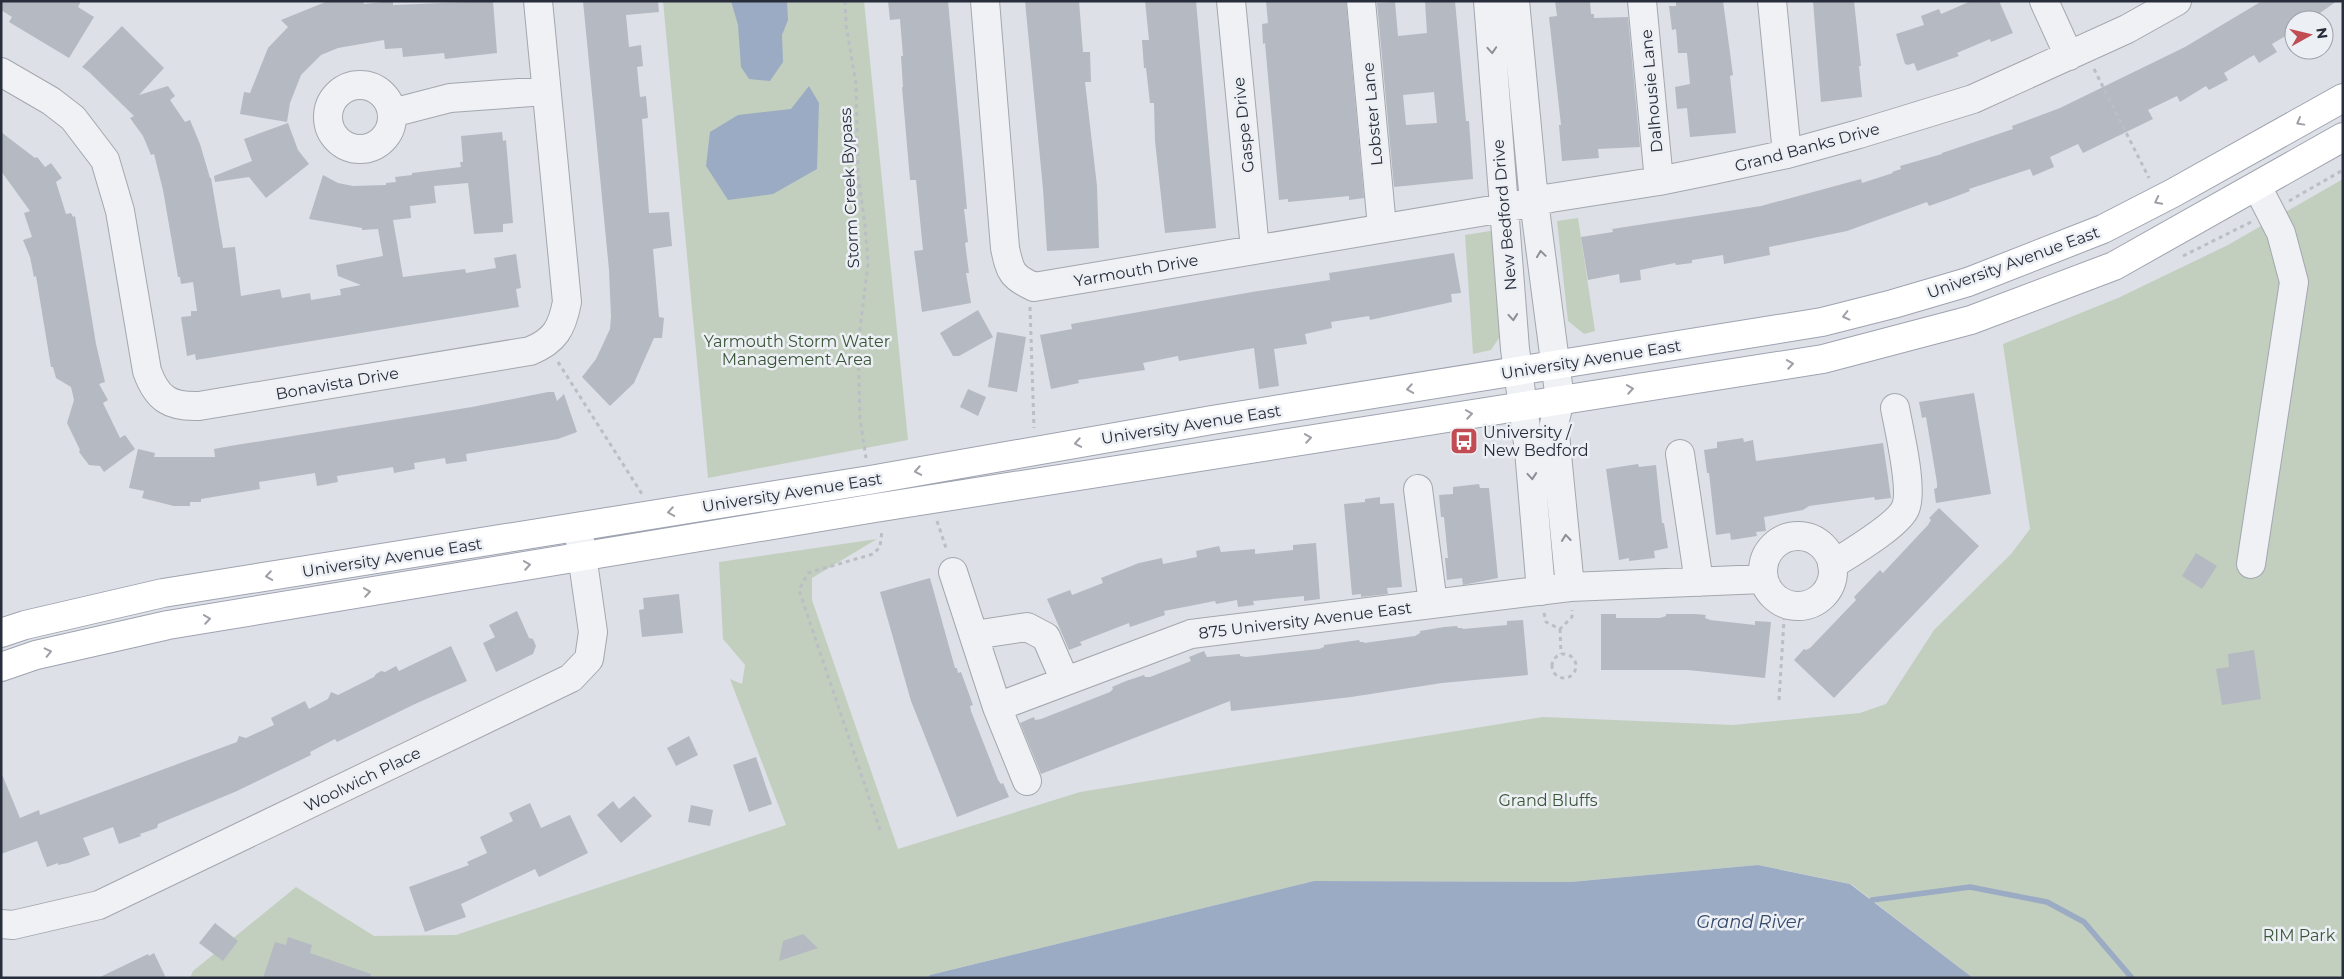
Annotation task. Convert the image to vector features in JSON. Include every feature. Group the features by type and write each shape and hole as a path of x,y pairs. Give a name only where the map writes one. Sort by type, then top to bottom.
{"main road":[{"name":"University Avenue East","path":"1,633 25,625 163,593 879,478 1212,420 1822,322 1968,282 2103,229 2173,193 2343,98"},
{"name":"University Avenue East","path":"1,666 36,655 168,625 583,556 1557,412 1824,359 1971,320 2114,266 2343,137"}],"street":[{"path":"538,1 567,302 563,323 546,344"},
{"path":"985,1 1005,248 1009,265 1017,279 1034,287"},
{"name":"Gaspe Drive","path":"1231,1 1255,249"},
{"name":"Lobster Lane","path":"1361,1 1382,227"},
{"name":"New Bedford Drive","path":"1488,1 1517,371 1524,417"},
{"name":"New Bedford Drive","path":"1515,1 1534,201 1556,365 1557,412"},
{"name":"Dalhousie Lane","path":"1642,1 1659,181"},
{"path":"1772,1 1787,154"},
{"path":"2044,1 2077,52"},
{"name":"Grand Banks Drive","path":"1534,201 1659,181 1787,154 1973,99 2077,52 2178,1"},
{"name":"Bonavista Drive","path":"1,72 50,101 73,118 105,160 120,211 148,371 153,388 167,401 183,407 199,406 530,351 546,344"},
{"path":"392,112 450,98 546,91"},
{"path":"2251,564 2294,282 2281,233 2257,186"},
{"name":"Yarmouth Drive","path":"1034,287 1504,208 1534,201"},
{"path":"1832,565 1893,522 1904,511 1909,496 1895,408"},
{"path":"1557,412 1570,586"},
{"path":"1524,417 1541,591"},
{"path":"1680,454 1699,582"},
{"name":"875 University Avenue East","path":"1418,489 1433,604"},
{"name":"Woolwich Place","path":"1,924 13,925 99,905 571,678 589,659 593,632 578,527"},
{"path":"1802,536 1818,543 1829,555 1832,565 1830,587 1824,596 1806,606 1785,604 1775,599 1763,579 1765,557 1771,548 1791,537 1802,536"},
{"path":"953,572 998,707 1027,781"},
{"name":"875 University Avenue East","path":"998,707 1191,634 1570,586 1763,579"},
{"path":"974,635 1027,627 1046,637 1065,681"}],"path":[{"name":"Storm Creek Bypass","path":"845,1 846,25 856,84 858,173 868,263 858,346 860,419 867,464"},
{"path":"2077,52 2149,178"},
{"path":"1034,287 1029,314 1034,430"},
{"path":"546,344 642,494"},
{"path":"937,520 953,572"},
{"path":"880,830 799,590 808,574 873,554 880,547 882,529"},
{"path":"1779,700 1785,604"},
{"path":"1560,629 1561,654"},
{"path":"1561,654 1569,655 1575,660 1576,668 1569,678 1561,678 1552,670 1552,662 1561,654"}],"green space":[{"name":"Yarmouth Storm Water Management Area","path":"663,1 864,1 908,440 708,478"},
{"path":"2343,179 2343,978 1973,978 1851,884 1758,865 1570,882 1314,881 930,975 927,978 190,978 193,971 296,887 374,936 456,935 786,825 730,679 742,684 745,665 723,639 719,562 877,539 812,578 812,600 898,849 1080,792 1543,717 1733,725 1860,713 1886,704 1934,630 2011,554 2030,529 2003,344 2118,298 2228,245"},
{"path":"1578,218 1595,331 1584,334 1568,321 1557,221"},
{"path":"1490,231 1500,237 1509,323 1491,350 1473,354 1465,235"}],"water":[{"path":"731,1 787,1 788,20 782,35 783,62 770,81 749,79 741,67 738,25"},
{"path":"809,86 819,103 817,169 773,194 728,200 706,166 710,132 738,115 791,109"},
{"name":"Grand River","path":"1758,865 1850,884 1973,978 927,978 930,975 1314,881 1570,882"}],"building":[{"path":"1,1 81,1 78,7 94,17 69,58 9,22 12,17 1,10"},
{"path":"328,1 363,1 364,4 393,1 393,5 493,1 497,53 445,59 444,53 403,57 402,48 385,49 384,40 338,48 321,55 301,75 290,103 287,122 240,114 244,92 250,93 268,48 288,27 281,20"},
{"path":"583,1 658,1 659,12 626,15 629,47 641,45 643,66 637,67 640,97 646,96 648,118 642,119 649,213 669,212 672,246 653,249 659,317 664,318 662,338 654,338 634,383 610,406 582,377 596,359 610,329 611,316 609,270"},
{"path":"888,1 948,1 967,209 964,209 968,242 965,243 969,273 966,273 971,303 922,312 914,251 923,250 916,180 910,180 902,87 901,56 903,56 900,19 890,20"},
{"path":"1025,1 1079,1 1083,52 1090,52 1091,82 1085,82 1097,186 1099,248 1047,251"},
{"path":"1145,1 1196,1 1216,228 1165,233 1155,141 1154,103 1150,103 1146,68 1144,68 1142,40 1149,40"},
{"path":"1266,1 1346,1 1364,198 1349,200 1349,196 1288,202 1288,199 1279,200 1265,43 1263,44 1262,24 1268,23"},
{"path":"1425,1 1455,1 1466,121 1469,121 1473,179 1394,187 1377,3 1395,2 1398,36 1427,33","holes":["1434,92 1437,123 1406,125 1403,95"]},
{"path":"1555,1 1590,1 1591,14 1594,14 1594,18 1628,17 1640,147 1598,149 1599,158 1562,161 1559,125 1561,125 1549,17 1557,16"},
{"path":"1676,1 1723,1 1733,75 1730,76 1736,133 1690,137 1687,108 1677,109 1675,87 1690,84 1687,53 1678,53 1676,29 1672,30 1669,6 1676,6"},
{"path":"1813,1 1854,1 1861,66 1859,66 1862,97 1821,102"},
{"path":"1971,1 1999,1 2013,33 1991,42 1990,39 1957,53 1959,56 1917,71 1914,63 1905,64 1896,34 1924,25 1921,16 1939,9 1941,14"},
{"path":"2262,1 2337,1 2324,10 2284,10 2284,37 2272,44 2277,52 2259,63 2254,55 2224,73 2228,80 2209,90 2206,86 2180,102 2177,96 2148,110 2153,119 2083,153 2078,144 2050,157 2054,167 2033,176 2030,169 1969,189 1970,191 1929,206 1927,202 1847,231 1769,247 1770,255 1724,264 1723,255 1692,260 1692,263 1676,265 1675,263 1640,270 1641,280 1620,283 1619,274 1588,280 1581,237 1613,232 1612,229 1761,206 1861,179 1862,183 1893,173 1901,169 1900,166 1942,154 2013,129 2012,126 2060,108 2185,47"},
{"path":"122,26 164,68 139,95 168,86 175,96 170,100 185,122 190,120 211,178 223,248 235,247 241,296 280,289 282,298 310,293 311,300 341,295 340,289 361,285 338,276 336,265 383,256 378,229 362,230 362,228 309,219 323,175 338,183 353,186 386,185 386,183 396,182 395,177 461,167 460,162 463,162 461,136 502,132 503,141 506,140 513,223 503,224 503,232 474,234 468,183 434,186 436,203 410,206 411,218 393,220 403,277 465,269 466,273 496,268 494,258 516,254 521,288 516,289 519,307 196,360 195,354 187,356 181,317 191,316 191,311 197,311 193,282 181,284 180,277 178,277 163,190 154,154 151,155 143,136 130,118 134,116 82,67"},
{"path":"288,123 298,150 309,164 266,198 249,177 215,182 214,176 252,161 244,139"},
{"path":"1,132 35,158 37,157 45,167 51,163 62,178 56,182 66,214 71,213 73,217 75,216 96,344 105,382 99,384 108,400 103,403 120,438 125,435 135,449 104,472 100,466 89,465 79,452 80,450 67,423 74,400 71,387 56,378 53,367 51,367 36,276 34,277 30,257 23,240 32,237 24,213 30,211 1,171"},
{"path":"1454,253 1461,293 1451,294 1452,302 1370,320 1369,316 1331,322 1332,328 1305,334 1307,344 1274,349 1279,386 1259,389 1254,348 1179,361 1178,356 1143,363 1145,370 1078,380 1079,383 1051,389 1040,335 1072,329 1071,324 1330,280 1329,273"},
{"path":"978,310 993,337 959,356 953,356 940,333"},
{"path":"997,332 1026,337 1017,392 988,387"},
{"path":"968,389 986,397 978,416 960,407"},
{"path":"554,392 557,401 564,394 577,432 558,439 466,454 467,461 446,464 445,458 414,463 415,469 394,473 393,467 337,476 338,482 317,486 315,473 259,482 260,489 201,499 201,502 190,502 190,506 174,506 142,498 144,491 129,488 138,449 155,453 154,457 215,457 214,449 472,407"},
{"path":"1974,393 1991,494 1936,503 1934,489 1937,488 1937,483 1926,417 1922,418 1919,402"},
{"path":"1743,438 1744,442 1753,440 1756,461 1883,443 1891,498 1875,500 1874,497 1809,506 1803,510 1764,517 1766,531 1756,532 1757,536 1731,540 1730,533 1716,535 1709,473 1707,473 1704,450 1717,448 1717,442"},
{"path":"1638,464 1639,467 1656,465 1662,523 1664,523 1668,548 1654,551 1655,558 1629,561 1629,558 1619,560 1606,469"},
{"path":"1479,484 1480,488 1489,488 1498,578 1463,585 1462,578 1447,580 1445,558 1448,558 1444,517 1441,517 1439,495 1453,494 1453,487"},
{"path":"1380,497 1380,504 1394,503 1402,587 1387,588 1388,594 1361,597 1361,594 1352,595 1344,504 1365,502 1365,499"},
{"path":"1939,508 1979,546 1834,698 1794,660 1804,649 1810,648 1856,600 1854,597 1880,570 1883,573 1928,525 1931,520 1929,518"},
{"path":"1316,543 1320,599 1304,601 1304,596 1253,601 1254,605 1238,607 1237,600 1216,604 1215,601 1164,611 1165,615 1130,627 1129,623 1080,642 1082,645 1069,650 1047,599 1070,590 1072,595 1103,583 1101,578 1139,563 1162,558 1163,564 1197,557 1196,551 1219,546 1221,552 1255,549 1255,554 1293,550 1293,545"},
{"path":"2196,553 2217,566 2202,589 2182,576"},
{"path":"930,578 955,668 957,668 958,673 961,672 973,705 970,706 971,711 998,780 1001,784 1003,783 1009,797 957,817 911,701 880,592"},
{"path":"679,594 683,633 642,637 639,610 644,609 643,598"},
{"path":"517,611 529,638 533,639 536,646 533,654 496,672 483,643 495,637 489,625"},
{"path":"1601,614 1616,614 1616,618 1660,618 1666,616 1666,614 1695,614 1706,615 1705,618 1710,620 1755,625 1755,621 1771,622 1765,678 1688,670 1601,670"},
{"path":"1523,620 1528,675 1442,683 1351,697 1231,711 1230,701 1041,774 1020,723 1034,717 1035,720 1041,719 1110,692 1113,689 1112,687 1126,681 1144,675 1145,677 1150,677 1191,661 1189,657 1204,651 1207,657 1240,654 1240,656 1246,657 1319,649 1324,647 1324,645 1359,640 1364,643 1415,636 1420,631 1444,627 1457,626 1463,629 1507,625 1507,621"},
{"path":"451,646 467,681 337,742 335,739 310,752 311,755 237,791 158,824 157,828 140,834 141,836 119,844 113,827 83,838 90,855 68,863 58,865 58,863 47,867 37,841 1,854 1,772 20,818 39,810 40,815 237,742 239,736 246,738 274,725 271,718 305,701 309,709 328,699 331,692 338,695 374,677 381,671 385,672 396,666 399,671"},
{"path":"2254,650 2261,699 2222,705 2216,669 2229,667 2228,654"},
{"path":"689,736 698,755 676,766 667,748"},
{"path":"756,757 772,804 749,812 733,765"},
{"path":"634,796 652,816 621,843 597,815 613,801 619,809"},
{"path":"530,803 541,828 570,815 588,853 539,877 535,869 461,904 466,917 425,932 409,887 469,865 467,862 487,853 480,837 513,821 509,813"},
{"path":"691,805 713,810 710,826 688,822"},
{"path":"215,923 238,941 223,961 199,943"},
{"path":"803,934 818,948 779,961 783,941"},
{"path":"288,937 312,945 310,953 371,974 371,978 263,978 275,942 286,945"},
{"path":"154,953 166,978 98,978 148,954 149,956"}],"waterway":[{"path":"1872,900 1970,887 2047,902 2084,922 2132,978"}],"place":[{"name":"University / New Bedford","path":"1464,441"}],"park label":[{"name":"Grand Bluffs","path":"1548,800"},
{"name":"RIM Park","path":"2299,935"}]}
